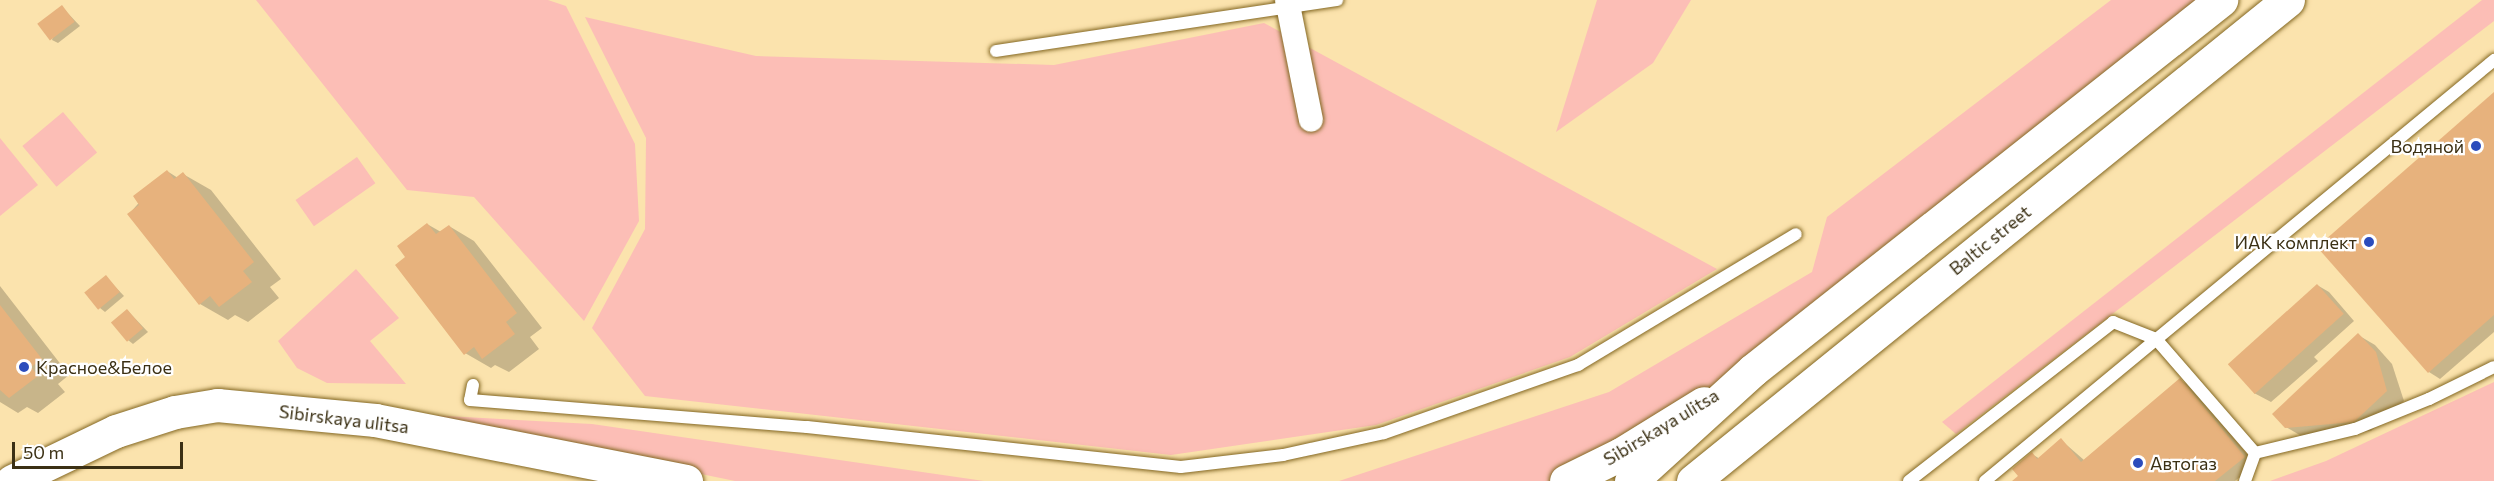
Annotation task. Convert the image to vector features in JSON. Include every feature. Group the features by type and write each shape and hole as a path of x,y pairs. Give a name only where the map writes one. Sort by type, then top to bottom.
{"main road":[{"path":"1631,481 1753,370 2221,0"},
{"name":"Baltic street","path":"1693,481 2288,0"},
{"name":"Sibirskaya ulitsa","path":"1566,481 1621,454 1753,370"},
{"name":"Sibirskaya ulitsa","path":"12,481 116,431 175,412 217,405 375,420 686,481"}],"street":[{"path":"1287,4 1311,120"}],"lane":[{"path":"996,51 1287,4 1337,0"},
{"path":"1985,481 2494,60"},
{"path":"473,385 470,400 807,427 1181,467 1249,459 1384,433 1578,365 1796,234"},
{"path":"1909,481 2113,322 2156,339 2255,453"},
{"path":"2255,453 2355,429 2429,399 2494,367"},
{"path":"2245,481 2255,453"}],"shaded area":[{"path":"256,0 548,0 566,6 635,144 639,221 584,321 474,197 407,190"},
{"path":"1597,0 1691,0 1653,63 1556,132"},
{"path":"2111,0 2199,0 1765,350 1629,444 1551,481 1339,481 1609,392 1812,272 1827,217"},
{"path":"2482,0 2494,0 2494,21 1956,434 1942,422"},
{"path":"585,17 756,56 1054,65 1264,23 1717,269 1570,357 1376,425 1171,455 645,396 592,328 645,229 646,138"},
{"path":"63,112 97,153 56,187 22,146"},
{"path":"0,138 38,185 0,216"},
{"path":"357,157 375,183 314,226 296,200"},
{"path":"356,269 399,318 370,341 406,384 327,383 297,368 278,341"},
{"path":"2494,382 2494,481 2270,481 2326,461"},
{"path":"409,414 592,424 984,481 735,481"}],"building":[{"path":"62,5 75,22 50,40 37,24"},
{"path":"2494,92 2494,315 2428,373 2317,247"},
{"path":"167,170 174,179 183,172 254,262 243,271 252,282 219,307 210,296 199,305 127,214 139,205 133,196"},
{"path":"427,223 436,234 449,225 517,313 506,322 515,334 482,359 474,347 464,355 395,265 405,257 397,246"},
{"path":"106,275 120,292 98,310 84,293"},
{"path":"2317,284 2344,314 2255,394 2228,364"},
{"path":"0,305 42,359 31,367 38,376 9,398 0,390"},
{"path":"127,309 143,328 127,342 111,322"},
{"path":"2358,333 2376,352 2387,391 2354,422 2285,428 2272,414"},
{"path":"2180,378 2245,457 2215,481 2012,481 2018,476 2012,469 2032,452 2037,459 2061,438 2081,462"}],"place":[{"name":"Водяной","path":"2476,146"},
{"name":"ИАК комплект","path":"2369,242"},
{"name":"Красное&Белое","path":"24,367"},
{"name":"Автогаз","path":"2138,463"}]}
